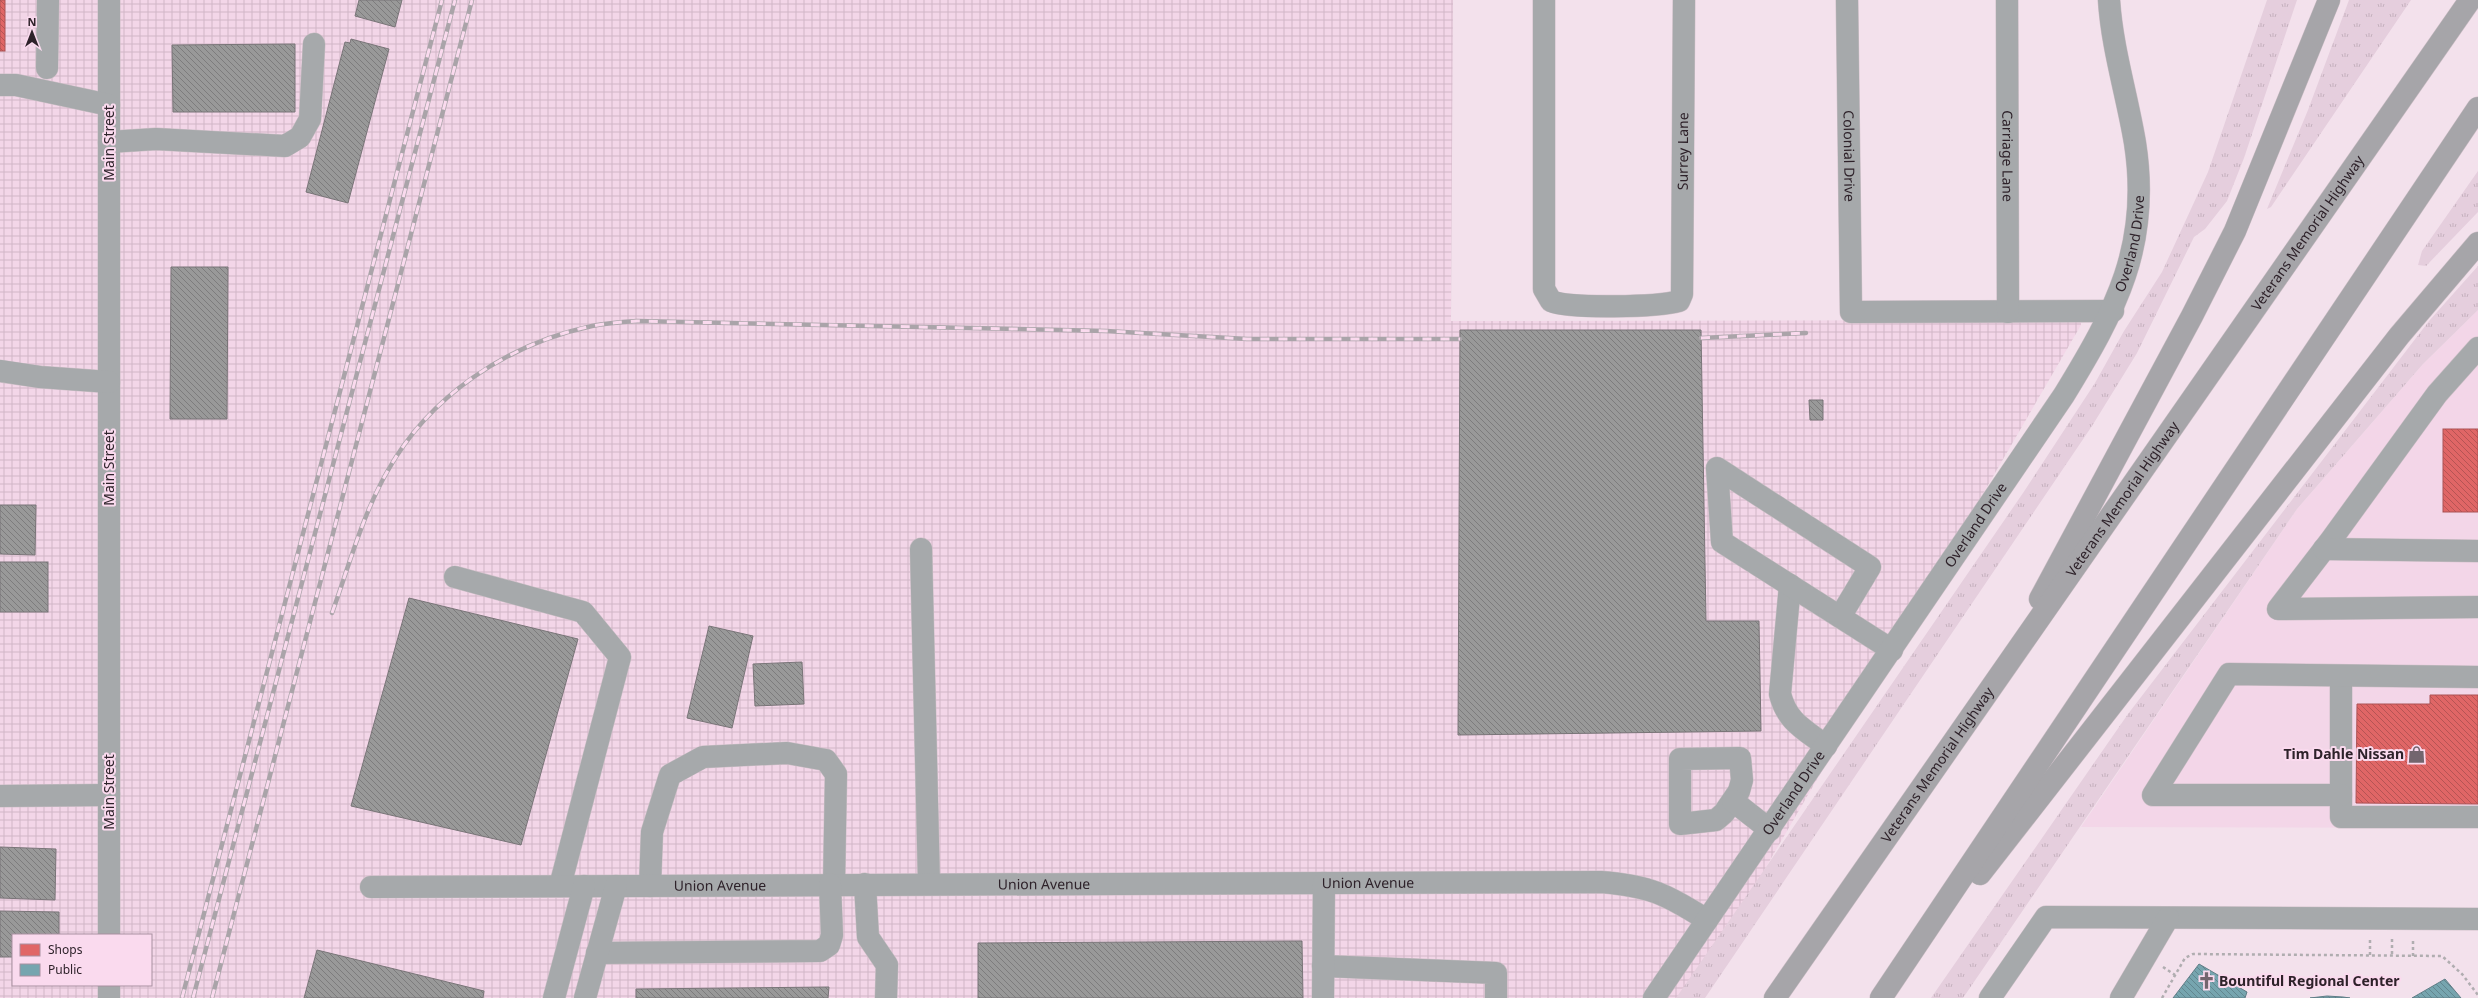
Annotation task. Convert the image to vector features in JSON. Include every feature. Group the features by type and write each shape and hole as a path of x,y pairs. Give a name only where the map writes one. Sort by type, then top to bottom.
{"highway":[{"path":"2007,666 2051,576 2192,316 2235,231 2329,0"},
{"name":"Veterans Memorial Highway","path":"1775,998 2470,0"},
{"path":"1882,998 2478,108"},
{"path":"1882,998 2399,336 2478,244"}],"street":[{"path":"47,68 48,0"},
{"name":"Main Street","path":"109,0 109,934"},
{"name":"Surrey Lane","path":"1544,0 1544,289 1546,295 1551,301 1567,305 1660,304 1679,301 1684,287 1684,0"},
{"name":"Colonial Drive","path":"1847,0 1851,312 2008,312"},
{"name":"Carriage Lane","path":"2007,0 2008,312"},
{"name":"Overland Drive","path":"1654,998 1770,830 2064,395 2113,311 2132,254 2139,199 2135,143 2113,34 2109,0"},
{"path":"109,142 156,139 285,146 300,137 310,119 314,44"},
{"path":"0,85 16,85 109,105"},
{"path":"2008,312 2113,311"},
{"path":"2478,348 2436,394 2324,549 2278,609 2478,607"},
{"path":"0,371 40,377 109,382"},
{"path":"1840,617 1870,567 1717,468 1722,542 1790,585 1840,617 1892,650"},
{"path":"921,549 929,884"},
{"path":"2324,549 2478,550"},
{"path":"454,577 583,612 620,657 560,886"},
{"path":"1790,585 1780,694 1784,710 1791,718 1826,746"},
{"path":"2341,795 2153,795 2229,674 2341,677 2478,677"},
{"path":"2341,677 2341,817 2478,818"},
{"path":"597,953 820,951 829,945 832,934 832,884 836,774 826,760 787,753 703,757 670,775 652,832 650,886"},
{"path":"0,796 109,795"},
{"path":"1733,801 1770,830"},
{"name":"Union Avenue","path":"371,887 1601,882 1628,884 1652,889 1674,899 1707,920"},
{"path":"1323,998 1324,883"},
{"path":"865,884 868,937 887,965 886,998"},
{"path":"554,998 584,886"},
{"path":"585,998 616,886"},
{"path":"1990,998 2046,917 2478,919"},
{"path":"2121,998 2168,918"},
{"path":"1323,966 1496,973 1496,998"},
{"path":"109,986 109,998"}],"path":[{"path":"2162,998 2185,958 2193,954 2442,956 2462,974 2478,995"}],"shaded area":[{"path":"0,0 1453,0 1451,321 2081,320 2081,325 1690,998 0,998"},
{"path":"2478,310 2478,828 2081,827 2297,509 2423,364"}],"green space":[{"path":"2267,0 2297,0 2244,158 2227,201 2205,229 2194,237 2137,353 2092,426 1705,998 1676,998 2023,493 2095,383 2124,331 2162,272 2208,172"},
{"path":"2349,0 2411,0 2271,207 2267,209 2308,110"},
{"path":"2478,171 2478,212 2426,266 2418,265 2422,251"},
{"path":"2478,266 2478,310 2423,364 2297,509 1963,998 1931,998 2128,714 2429,321"}],"building: Shops":[{"path":"0,0 5,0 5,51 0,51"},
{"path":"2443,429 2478,429 2478,512 2443,512"},
{"name":"Tim Dahle Nissan","path":"2430,695 2478,695 2478,804 2356,803 2357,704 2430,704"}],"building: Public":[{"name":"Bountiful Regional Center","path":"2199,964 2247,992 2245,998 2173,998"},
{"name":"Bountiful Regional Center","path":"2445,979 2461,998 2412,998"},
{"name":"Bountiful Regional Center","path":"2327,996 2343,997 2350,998 2310,998"}],"building: Industry":[{"path":"359,0 402,0 395,27 355,16"},
{"path":"351,39 389,49 348,203 306,192 345,42 350,43"},
{"path":"295,44 295,112 173,112 172,45"},
{"path":"171,267 228,267 227,419 170,419"},
{"path":"1460,330 1701,330 1706,621 1759,621 1761,731 1458,735"},
{"path":"1809,400 1823,400 1823,420 1810,420"},
{"path":"0,505 36,505 35,555 0,554"},
{"path":"0,562 48,562 48,612 0,612"},
{"path":"409,598 578,639 521,845 351,806"},
{"path":"709,626 753,636 732,728 687,718"},
{"path":"802,662 804,704 755,706 753,664"},
{"path":"0,847 56,849 55,900 0,898"},
{"path":"0,911 59,912 59,934 12,934 12,957 0,957"},
{"path":"1302,941 1303,998 978,998 978,943"},
{"path":"317,950 484,991 483,998 304,998"},
{"path":"829,987 828,998 636,998 636,989"}],"railway":[{"path":"182,998 442,0"},
{"path":"193,998 455,0"},
{"path":"212,998 472,0"},
{"path":"332,613 356,541 378,489 404,445 425,420 448,397 473,377 501,360 530,346 561,334 592,326 637,321 1106,331 1247,339 1460,339"},
{"path":"1701,338 1806,333"}],"place":[{"name":"Tim Dahle Nissan","path":"2417,754"},
{"name":"Bountiful Regional Center","path":"2206,981"}]}
